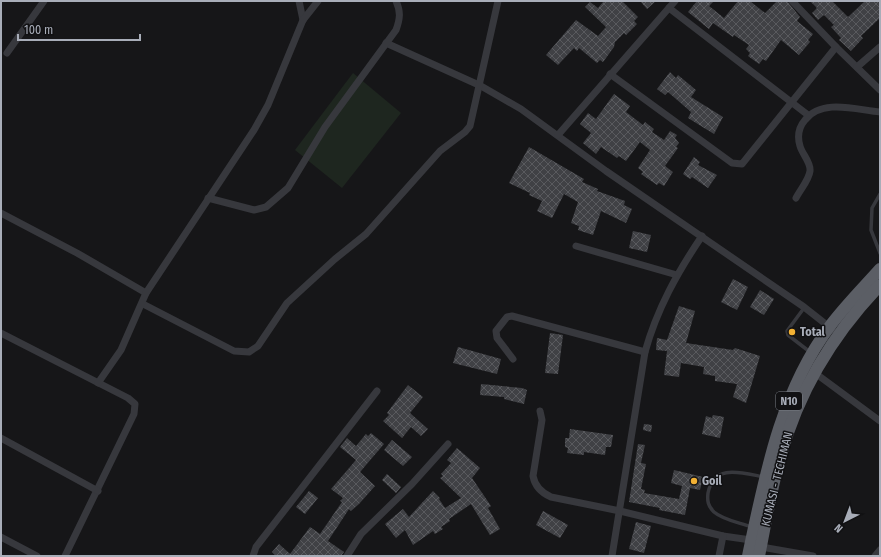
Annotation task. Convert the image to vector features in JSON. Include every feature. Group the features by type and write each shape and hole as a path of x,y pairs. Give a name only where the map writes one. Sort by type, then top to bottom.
{"highway":[{"name":"N10","path":"748,556 757,548 753,528 780,422 813,354 834,331 880,269"},
{"name":"KUMASI - TECHIMAN","path":"757,548 780,455 802,398 834,331 880,285"}],"street":[{"path":"7,53 44,1"},
{"path":"299,1 303,20"},
{"path":"98,383 121,350 143,304 146,293 254,130 268,105 303,20 318,1"},
{"path":"208,198 254,210 266,207 288,188 325,127 396,30 400,18 400,10 396,1"},
{"path":"143,304 234,351 249,352 258,346 287,303 335,259 366,234 440,151 465,132 470,126 498,1"},
{"path":"558,135 675,1"},
{"path":"792,1 880,90"},
{"path":"669,8 792,101 808,115"},
{"path":"386,43 480,86 521,109 606,171 804,308 834,331"},
{"path":"610,74 732,163 742,164 836,46"},
{"path":"857,67 880,47"},
{"path":"796,198 810,174 810,168 800,146 798,132 808,115 817,109 829,106 880,112"},
{"path":"1,214 77,253 146,293"},
{"path":"612,556 645,352 652,327 676,275 702,236"},
{"path":"576,246 676,275"},
{"path":"512,359 497,338 496,331 507,318 512,316 645,352"},
{"path":"1,333 128,398 135,404 136,408 98,491 65,556"},
{"path":"815,373 880,421"},
{"path":"253,556 256,547 377,390"},
{"path":"540,411 542,420 533,476 534,483 543,493 551,497 620,511 723,536 757,548 813,556"},
{"path":"1,438 98,491"},
{"path":"348,556 361,534 412,484 448,444"},
{"path":"719,556 723,536"},
{"path":"1,537 36,556"},
{"path":"875,556 880,550"}],"lane":[{"path":"880,194 872,208 871,230 880,253"},
{"path":"804,308 787,331 788,335 813,354"},
{"path":"753,528 715,514 707,501 709,488 715,477 720,474 741,473 765,477"}],"shaded area":[{"path":"353,73 401,113 342,188 295,150"}],"building":[{"path":"604,1 622,1 638,17 634,21 637,24 626,35 624,33 615,42 614,47 603,62 600,60 597,63 579,48 577,51 574,48 558,65 546,55 576,20 598,36 606,27 585,7 590,2 598,8"},
{"path":"640,1 656,1 647,9"},
{"path":"697,1 714,1 709,6 724,18 738,1 750,1 765,13 777,1 787,1 800,17 797,21 813,34 808,40 810,42 799,55 781,40 766,61 763,59 759,64 748,56 750,53 746,49 749,45 734,35 733,37 713,23 709,29 688,12"},
{"path":"810,1 832,1 848,17 865,1 880,1 880,18 861,36 863,38 851,51 839,40 841,38 831,27 834,25 824,15 818,20 812,13 817,8"},
{"path":"670,72 676,78 678,75 696,90 691,97 723,117 714,134 688,118 691,112 668,92 665,95 657,89"},
{"path":"614,94 630,106 626,112 643,125 645,122 654,129 652,132 664,140 670,131 677,135 675,138 679,143 676,147 678,148 665,166 673,172 664,186 659,183 657,185 641,174 643,172 638,168 650,150 640,142 626,161 619,156 617,158 601,147 596,154 583,143 591,133 580,124 588,113 596,119"},
{"path":"529,147 584,179 582,182 598,189 597,191 625,201 624,205 632,209 626,223 601,211 593,235 578,230 579,226 571,223 578,202 564,194 552,218 537,211 542,201 529,195 530,193 509,183"},
{"path":"694,157 700,162 698,165 717,175 708,188 692,177 690,179 683,174"},
{"path":"633,231 651,235 647,252 629,248"},
{"path":"733,279 748,287 737,310 721,302"},
{"path":"760,290 774,299 764,315 750,307"},
{"path":"679,306 695,311 686,343 733,350 735,348 760,356 746,403 733,397 737,384 715,381 715,376 703,374 704,367 681,363 679,377 664,375 667,351 656,350 657,338 667,340"},
{"path":"550,333 563,335 558,374 545,373"},
{"path":"458,347 501,359 497,374 453,363"},
{"path":"481,384 522,388 527,390 524,404 504,399 504,397 480,395"},
{"path":"408,385 423,397 410,413 428,429 421,436 411,427 402,438 383,421 389,415 387,413"},
{"path":"713,415 724,417 720,438 702,434 706,416 712,418"},
{"path":"644,424 652,425 651,432 643,430"},
{"path":"570,429 613,435 611,447 606,447 605,455 584,452 584,455 567,453 568,448 565,447 565,438 569,438"},
{"path":"371,433 384,444 360,472 375,486 359,504 351,511 349,509 328,541 344,552 341,556 276,556 272,552 279,544 290,554 310,527 320,534 342,502 340,501 343,498 331,489 356,460 340,447 347,438 356,446 366,434 368,436"},
{"path":"392,440 412,457 403,466 384,450"},
{"path":"638,444 645,445 641,463 646,464 641,489 645,490 644,493 679,499 682,486 671,483 674,470 703,477 700,490 690,488 685,515 629,502"},
{"path":"457,448 480,468 472,478 491,506 488,508 500,529 490,535 471,504 449,519 450,521 441,527 443,529 435,534 433,531 413,545 405,530 396,538 385,524 403,509 409,517 433,491 440,498 439,499 445,508 461,498 440,478 443,476 441,474 451,463 447,460"},
{"path":"387,474 401,487 396,493 382,480"},
{"path":"309,491 318,498 305,514 296,507"},
{"path":"543,511 568,525 560,538 536,525"},
{"path":"636,522 651,526 644,553 629,549"}],"place":[{"name":"Total","path":"792,332"},
{"name":"Goil","path":"694,481"}]}
